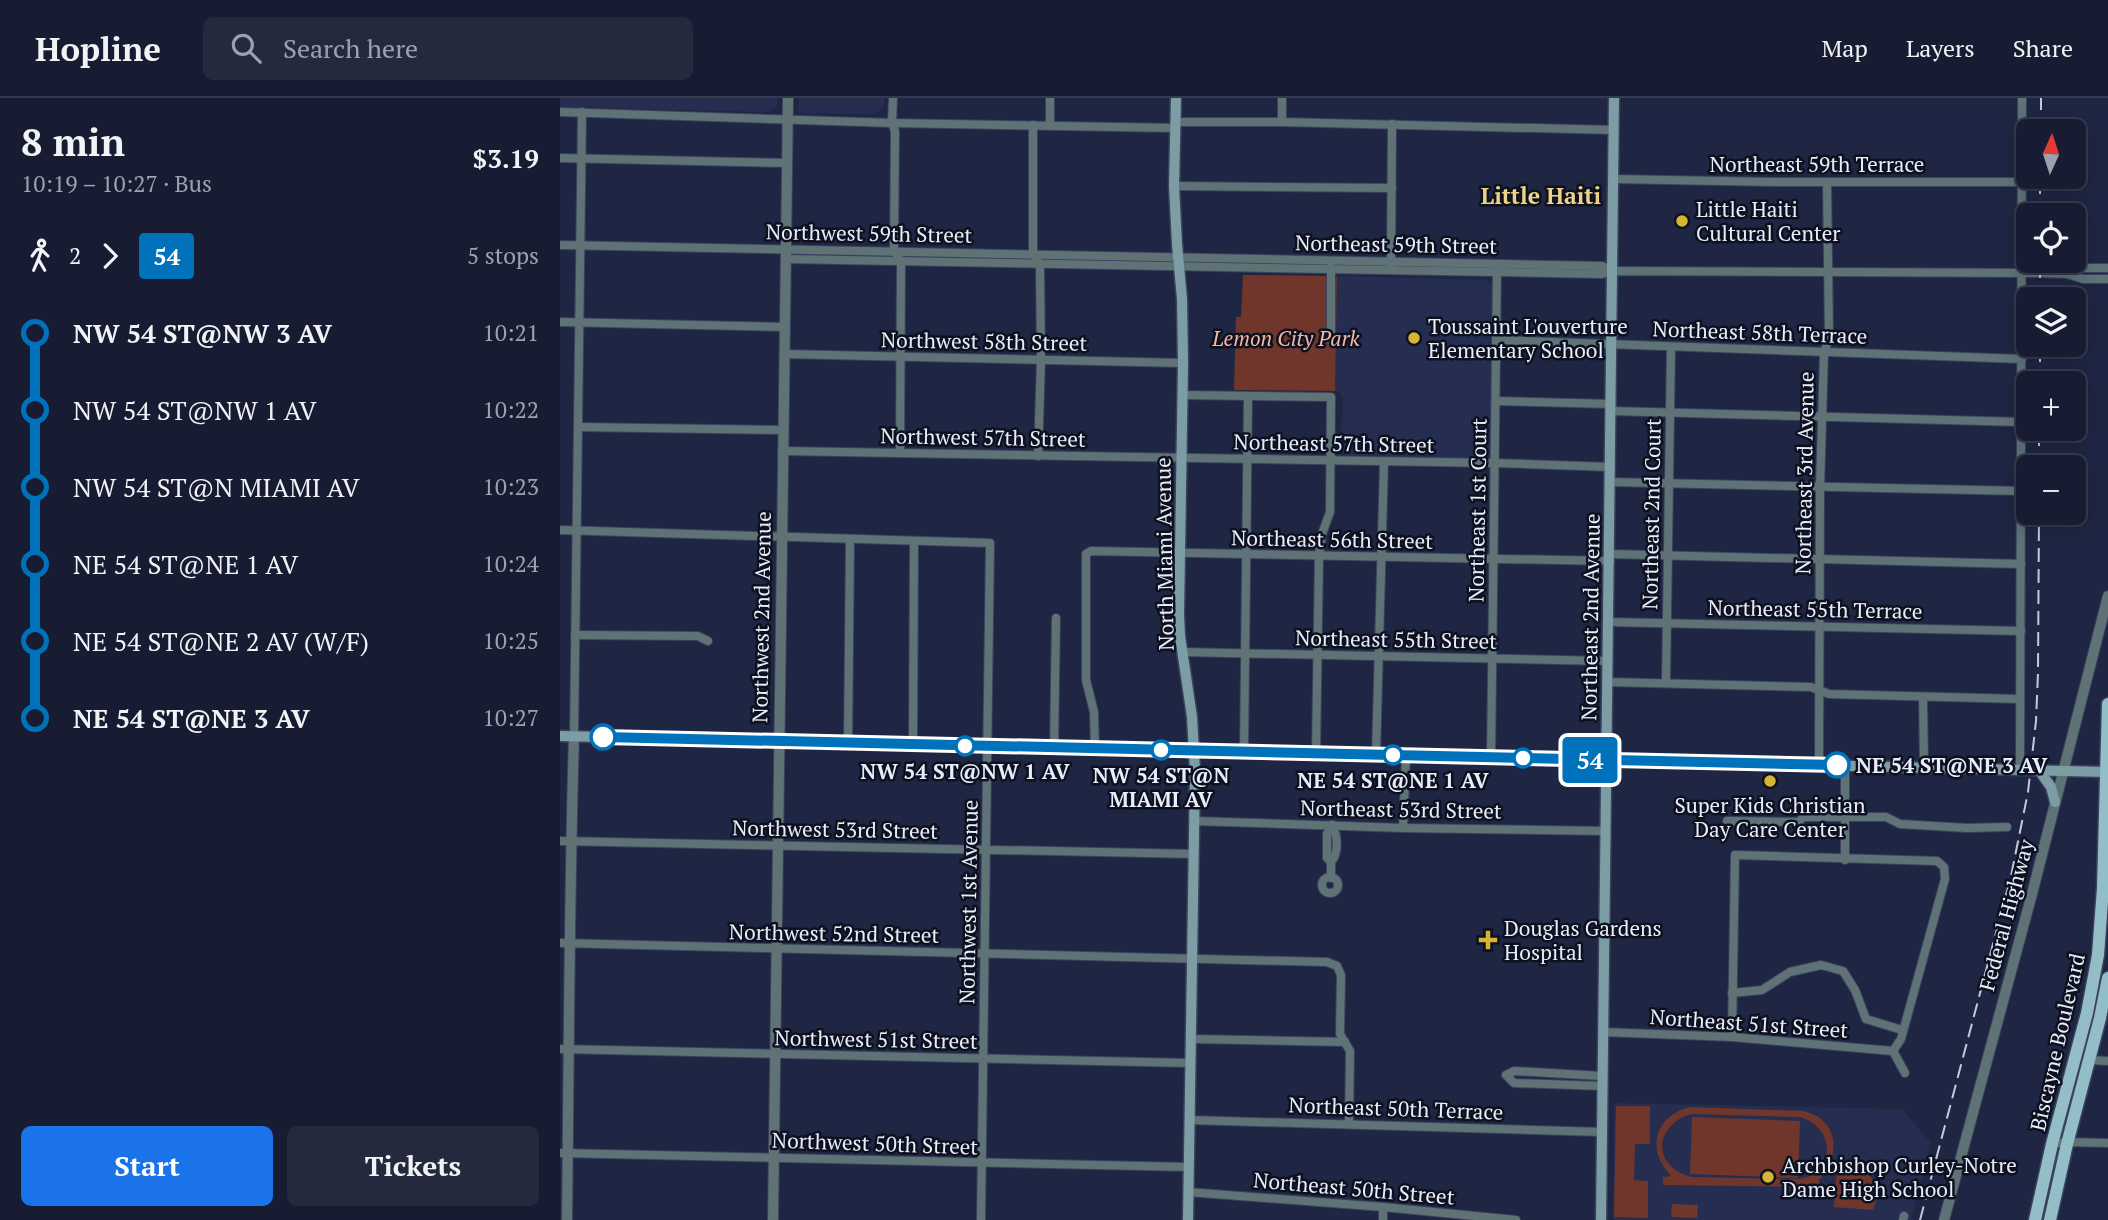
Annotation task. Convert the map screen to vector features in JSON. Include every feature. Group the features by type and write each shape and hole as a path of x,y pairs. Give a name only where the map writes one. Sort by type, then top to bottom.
{"main road":[{"name":"North Miami Avenue","path":"1176,98 1174,186 1182,299 1179,615 1194,750 1188,1220"},
{"name":"Northeast 2nd Avenue","path":"1601,1220 1614,98"},
{"name":"Biscayne Boulevard","path":"2035,1220 2094,982 2102,912 2108,704"},
{"path":"560,736 2107,772"},
{"path":"2039,770 2051,787 2055,803"},
{"name":"Biscayne Boulevard","path":"2050,1220 2108,980"}],"street":[{"name":"Northwest 2nd Avenue","path":"773,1220 788,98"},
{"path":"892,98 892,123 895,131 894,251 901,261 900,453"},
{"path":"1050,98 1050,126"},
{"path":"1282,98 1282,122"},
{"path":"2022,98 2022,119"},
{"path":"560,112 1050,126 1282,122 1614,130"},
{"path":"567,1220 564,1153 565,841 574,736 582,112"},
{"path":"1392,124 1392,266"},
{"path":"1033,125 1033,254 1040,264 1038,456"},
{"path":"560,158 788,163"},
{"name":"Northeast 59th Terrace","path":"1613,179 2016,182"},
{"name":"Northeast 3rd Avenue","path":"1819,764 1820,488 1824,353 1829,337 1827,182"},
{"path":"1174,186 1392,188"},
{"name":"Northwest 59th Street","path":"560,245 901,261 1040,264 1179,262"},
{"name":"Northwest 59th Street","path":"786,254 894,251 1033,254 1179,262"},
{"name":"Northeast 59th Street","path":"1179,262 1497,268 1602,274 1613,271 2016,273"},
{"path":"1331,265 1331,341"},
{"name":"Northeast 1st Court","path":"1491,758 1497,268"},
{"name":"Northeast 59th Street","path":"2067,274 2083,268 2108,268"},
{"path":"2021,273 2022,371"},
{"name":"Northeast 59th Street","path":"2021,273 2067,274 2083,279 2108,279"},
{"path":"560,322 785,327"},
{"name":"Northeast 58th Terrace","path":"1497,340 2022,359"},
{"name":"Northeast 2nd Court","path":"1667,682 1671,347"},
{"name":"Northwest 58th Street","path":"784,354 1182,363"},
{"path":"1182,395 1331,397 1330,512 1322,534 1319,555 1316,753"},
{"path":"1244,752 1248,396"},
{"path":"1496,401 1670,413 2016,422"},
{"path":"578,427 783,430"},
{"name":"Northwest 57th Street","path":"782,451 1182,458"},
{"name":"Northeast 57th Street","path":"1182,458 1611,467"},
{"path":"1376,755 1384,461"},
{"path":"1611,482 2016,491"},
{"path":"2020,769 2022,525"},
{"path":"560,530 914,542 913,745"},
{"path":"848,744 850,540"},
{"name":"Northwest 1st Avenue","path":"914,542 990,543 981,1220"},
{"name":"Northeast 56th Street","path":"1095,748 1094,712 1086,680 1086,554 1091,551 1495,560 1667,555 2021,565"},
{"name":"Federal Highway","path":"1944,1220 2108,596"},
{"path":"1054,748 1056,618"},
{"name":"Northeast 55th Terrace","path":"1609,622 2021,631"},
{"path":"575,635 698,636 708,641"},
{"name":"Northeast 55th Street","path":"1183,652 1608,662"},
{"path":"1608,682 1811,687 1829,694 2020,699"},
{"path":"1923,697 1924,766"},
{"path":"1403,828 1406,755"},
{"path":"1845,765 1845,860"},
{"path":"1727,821 1799,822 1803,817 1886,817 1900,824 1967,828 2007,827"},
{"name":"Northeast 53rd Street","path":"1194,821 1606,831"},
{"path":"1331,878 1331,862 1327,858 1327,834 1332,825"},
{"name":"Northwest 53rd Street","path":"565,841 1194,854"},
{"path":"1732,1037 1735,855 1937,861 1944,867 1945,879 1901,1039 1893,1051 1905,1073"},
{"name":"Northwest 52nd Street","path":"564,943 1327,962 1336,966 1342,975 1340,1034 1345,1042"},
{"path":"1732,993 1762,990 1790,972 1821,965 1843,971 1855,990 1866,1019 1902,1030"},
{"path":"2094,982 2108,980"},
{"name":"Northeast 51st Street","path":"1603,1032 1732,1037 1893,1051"},
{"path":"1191,1038 1345,1042 1350,1051 1349,1124"},
{"name":"Northwest 51st Street","path":"565,1050 1190,1063"},
{"path":"2089,1060 2108,1061"},
{"path":"1530,1073 1602,1081 1514,1083 1506,1074 1530,1073"},
{"path":"1530,1073 1530,1083"},
{"name":"Northeast 50th Terrace","path":"1190,1120 1602,1132"},
{"path":"2052,1144 2108,1144"},
{"name":"Northwest 50th Street","path":"564,1153 1188,1167"},
{"name":"Northeast 50th Street","path":"1188,1192 1516,1220"},
{"path":"1383,1207 1383,1220"}],"shaded area":[{"path":"560,98 777,98 777,105 769,112 560,107"},
{"path":"799,98 884,98 884,107 875,114 803,113 798,110"},
{"name":"Toussaint L'ouverture Elementary School","path":"1337,276 1485,280 1492,284 1489,456 1485,459 1348,456 1343,453 1343,398 1340,392 1335,391"},
{"name":"Archbishop Curley-Notre Dame High School","path":"1614,1103 1902,1109 1931,1143 1911,1220 1613,1220"}],"green space":[{"name":"Lemon City Park","path":"1243,275 1337,276 1335,391 1234,390 1236,317 1241,317"},
{"path":"1616,1106 1650,1106 1650,1144 1635,1144 1634,1180 1648,1181 1648,1218 1614,1217"},
{"path":"1690,1107 1804,1111 1817,1116 1827,1125 1833,1141 1832,1157 1819,1180 1820,1187 1663,1185 1663,1177 1671,1176 1658,1156 1658,1135 1668,1118","holes":["1691,1114 1800,1117 1821,1131 1827,1150 1820,1169 1799,1179 1692,1177 1679,1172 1664,1156 1664,1137 1678,1120"]},
{"path":"1692,1117 1800,1121 1798,1178 1690,1174"},
{"path":"1848,1166 1864,1172 1873,1181 1876,1201 1873,1210 1834,1207 1837,1168"},
{"path":"1672,1204 1698,1205 1697,1218 1671,1217"}],"railway":[{"path":"2041,98 2041,119"},
{"path":"2040,189 2040,203"},
{"path":"2040,273 2040,287"},
{"path":"2040,357 2040,371"},
{"path":"2039,441 2039,455"},
{"path":"1920,1220 2011,876 2028,792 2038,673 2039,525"}],"bus line":[{"name":"54","path":"603,737 1837,765"}],"place":[{"name":"Little Haiti Cultural Center","path":"1682,221"},
{"name":"Toussaint L'ouverture Elementary School","path":"1414,338"},
{"name":"NW 54 ST@NW 1 AV","path":"965,746"},
{"name":"NW 54 ST@N MIAMI AV","path":"1161,750"},
{"name":"NE 54 ST@NE 1 AV","path":"1393,755"},
{"name":"NE 54 ST@NE 3 AV","path":"1837,765"},
{"name":"Super Kids Christian Day Care Center","path":"1770,781"},
{"name":"Douglas Gardens Hospital","path":"1488,940"},
{"name":"Archbishop Curley-Notre Dame High School","path":"1768,1177"}],"district":[{"name":"Little Haiti","path":"1541,195"}]}
